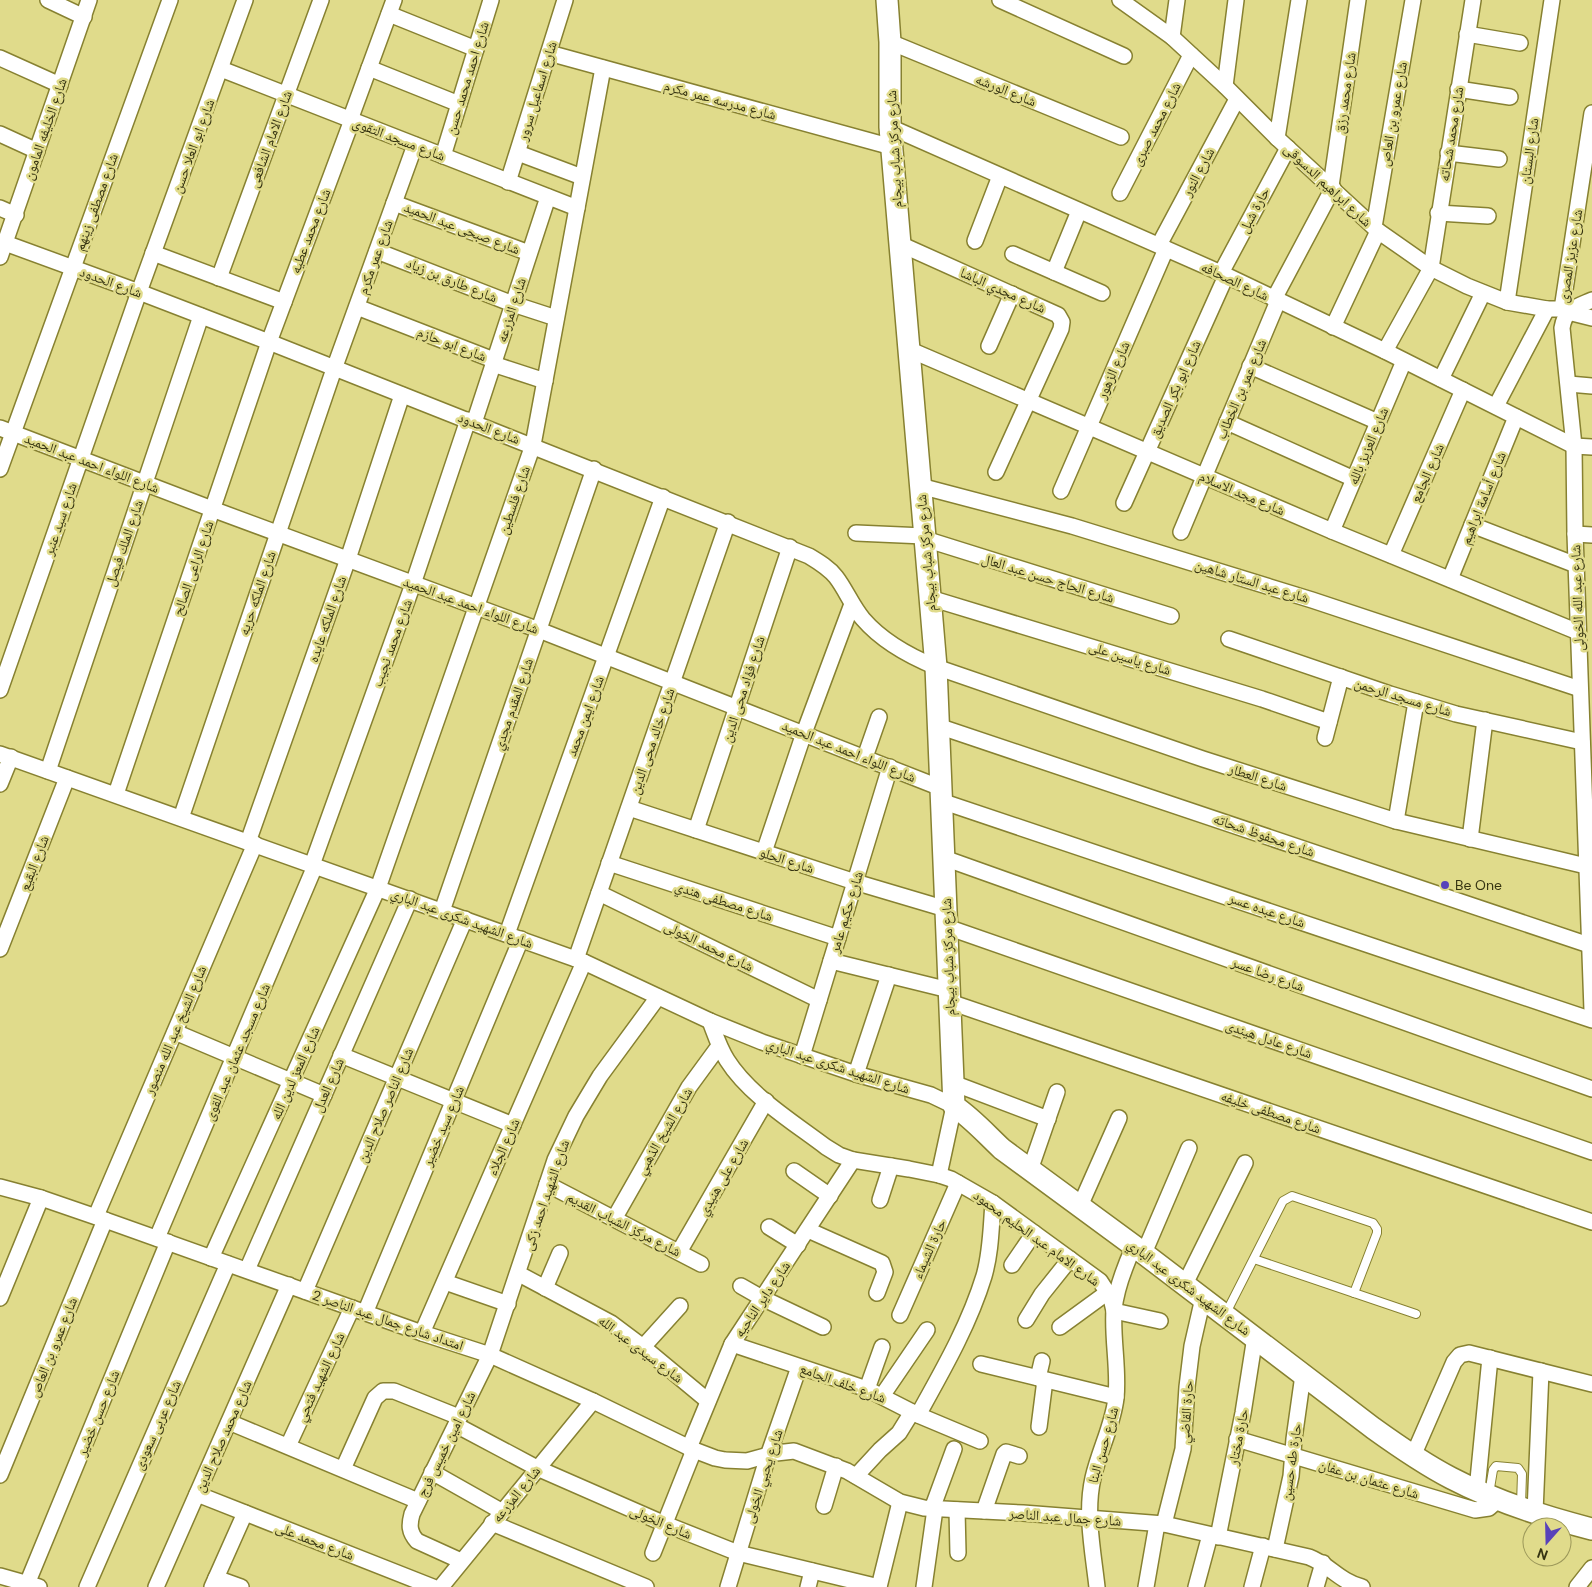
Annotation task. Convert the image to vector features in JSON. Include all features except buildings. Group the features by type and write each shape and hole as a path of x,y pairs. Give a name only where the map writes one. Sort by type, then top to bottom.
{"main road":[{"name":"شارع مركز شباب بيجام","path":"887,0 890,42 891,137 936,667 954,1106"},
{"name":"شارع الشهيد شكرى عبد الباري","path":"954,1106 967,1114 995,1143 1030,1170 1139,1249 1373,1428 1413,1456 1450,1477 1488,1495 1528,1510 1592,1529"}],"street":[{"path":"48,0 84,17"},
{"name":"شارع الخليفه المامون","path":"3,250 89,0"},
{"name":"شارع مصطفى زينهم","path":"0,468 6,430 72,268 170,0"},
{"name":"شارع ابو العلا حسن","path":"139,292 245,0"},
{"name":"شارع الامام الشافعى","path":"219,278 321,0"},
{"name":"شارع احمد محمد حسن","path":"443,156 491,0"},
{"name":"شارع اسماعيل سرور","path":"508,182 565,0"},
{"path":"1000,0 1124,56"},
{"name":"شارع ابراهيم الدسوقى","path":"1120,0 1172,37 1376,229 1431,268 1483,293 1507,302 1547,309 1567,310 1592,318"},
{"path":"1172,37 1177,0"},
{"path":"1225,86 1236,0"},
{"name":"حارة شبل","path":"1223,274 1283,143 1300,0"},
{"name":"شارع محمد رزق","path":"1332,187 1358,0"},
{"name":"شارع عمرو بن العاص","path":"1333,327 1376,229 1413,0"},
{"name":"شارع محمد شحاته","path":"1431,268 1438,213 1473,0"},
{"name":"شارع البستان","path":"1507,302 1552,0"},
{"path":"392,7 476,49"},
{"name":"شارع محمد عطيه","path":"269,342 392,7"},
{"path":"1467,34 1520,43"},
{"name":"شارع الورشه","path":"890,42 1121,137"},
{"name":"شارع مدرسه عمر مكرم","path":"549,53 603,68 891,137"},
{"name":"شارع محمد صبرى","path":"1120,193 1191,55"},
{"path":"0,58 60,85"},
{"path":"369,68 459,104"},
{"name":"شارع فلسطين","path":"378,888 533,445 603,68"},
{"name":"شارع مسجد التقوى","path":"221,69 576,208"},
{"path":"1458,89 1510,97"},
{"name":"شارع النور","path":"1162,247 1237,99"},
{"name":"شارع عزيز المصرى","path":"1567,310 1592,113"},
{"path":"0,134 38,150"},
{"name":"شارع الصحافه","path":"891,137 1000,176 1223,274 1386,351 1574,446"},
{"name":"شارع عمر مكرم","path":"334,369 416,145"},
{"path":"518,153 582,177"},
{"path":"1448,153 1499,159"},
{"path":"975,241 1000,176"},
{"name":"شارع عمر بن الخطاب","path":"1180,532 1276,300 1332,187"},
{"name":"شارع المزرعه","path":"471,421 494,362 548,197"},
{"name":"شارع صبحى عبد الحميد","path":"394,203 529,253"},
{"path":"0,208 16,215"},
{"path":"1054,272 1079,211"},
{"path":"1438,213 1488,216"},
{"name":"شارع مجدي الباشا","path":"900,244 1058,315 1062,322 1061,330 996,472"},
{"name":"شارع الزهور","path":"1060,491 1088,428 1162,247"},
{"name":"شارع الحدود","path":"3,250 72,268 139,292 790,547 823,564 835,576 852,604 874,631 888,642 919,660 936,667"},
{"name":"شارع طارق بن زياد","path":"377,251 513,304 556,318"},
{"path":"153,253 284,302"},
{"path":"1013,254 1102,293"},
{"path":"1386,351 1431,268"},
{"name":"شارع ابو بكر الصديق","path":"1124,503 1223,274"},
{"name":"شارع سيد عنبر","path":"0,690 139,292"},
{"path":"1441,379 1483,293"},
{"path":"989,346 1012,294"},
{"path":"1567,310 1592,300"},
{"name":"شارع ابو حازم","path":"356,307 492,359 496,365 545,381"},
{"path":"1496,406 1547,309"},
{"name":"شارع عبد الله الخولى","path":"1567,310 1563,318 1562,328 1574,446 1576,565 1584,601 1578,632 1586,669 1580,689 1585,736 1588,813 1586,866 1592,1010"},
{"name":"شارع الملك فيصل","path":"48,771 201,316"},
{"name":"شارع الراعى الصالح","path":"116,794 269,342"},
{"name":"شارع مجد الاسلام","path":"908,349 1204,477 1578,632"},
{"name":"شارع العزيز بالله","path":"1332,531 1404,361"},
{"path":"1250,366 1378,422"},
{"name":"شارع الملكه حريه","path":"182,818 334,369"},
{"path":"1569,384 1592,386"},
{"name":"شارع الجامع","path":"1391,555 1463,390"},
{"name":"شارع الملكه عايده","path":"252,843 402,395"},
{"name":"شارع أسامة ابراهيم","path":"1450,579 1516,417"},
{"name":"شارع محمد نجيب","path":"314,865 471,421"},
{"path":"1227,422 1354,479"},
{"name":"شارع اللواء احمد عبد الحميد","path":"6,430 538,630 804,733 890,767 941,794"},
{"path":"1574,446 1592,447"},
{"name":"شارع المقدم مجدي","path":"442,911 594,469"},
{"name":"شارع عبد الستار شاهين","path":"920,486 1090,531 1330,606 1580,689"},
{"name":"شارع ايمن محمد","path":"514,937 606,656 663,497"},
{"name":"شارع خالد محى الدين","path":"580,960 609,863 728,522"},
{"path":"1472,525 1576,565"},
{"name":"شارع الحاج حسن عبد العال","path":"856,533 925,538 1171,616"},
{"path":"1575,534 1592,535"},
{"name":"شارع فؤاد محى الدين","path":"696,830 790,547"},
{"name":"شارع ياسين على","path":"930,598 1262,699 1329,722"},
{"path":"764,852 804,733 852,604"},
{"name":"شارع مسجد الرحمن","path":"1229,639 1416,702 1485,720 1585,736"},
{"name":"شارع العطار","path":"936,667 1204,759 1396,821 1586,866"},
{"path":"1325,738 1340,677"},
{"path":"1396,821 1416,702"},
{"path":"865,757 879,717"},
{"path":"1470,839 1485,720"},
{"name":"شارع محفوظ شحاته","path":"938,726 1590,951"},
{"path":"0,784 5,756"},
{"name":"شارع الشهيد شكرى عبد الباري","path":"5,756 580,960 710,1021 802,1056 856,1074 931,1095 954,1106"},
{"name":"شارع حكيم عامر","path":"802,1056 890,767"},
{"name":"شارع البقيع","path":"0,949 68,778"},
{"name":"شارع عبده عسر","path":"941,794 1592,1020"},
{"name":"شارع الحلو","path":"628,808 855,882 946,918"},
{"name":"شارع الشيخ عبد الله منصور","path":"100,1218 252,843"},
{"name":"شارع رضا عسر","path":"944,858 1592,1089"},
{"name":"شارع مصطفى هندي","path":"609,863 838,938"},
{"name":"شارع مسجد عثمان عبد القوى","path":"162,1240 314,865"},
{"name":"شارع المعز لدين الله","path":"212,1258 378,888"},
{"name":"شارع محمد الخولى","path":"599,893 819,1000"},
{"name":"شارع العدل","path":"247,1270 410,900"},
{"name":"شارع عادل هيندى","path":"946,918 1592,1152"},
{"name":"شارع الناصر صلاح الدين","path":"305,1291 465,920"},
{"name":"شارع سيد خضير","path":"358,1310 453,1101 514,937"},
{"name":"شارع الجلاء","path":"422,1333 513,1125 580,960"},
{"name":"شارع مصطفى خليفه","path":"831,960 889,975 950,996 1592,1222"},
{"path":"856,1074 889,975"},
{"name":"شارع الشهيد احمد زكى","path":"490,1355 519,1274 555,1160 576,1116 600,1076 658,996"},
{"name":"شارع الامام عبد الحليم محمود","path":"710,1021 719,1046 739,1076 766,1101 826,1147 852,1160 939,1175 958,1183 993,1203 1100,1281 1108,1292 1114,1311"},
{"path":"175,1032 324,1095"},
{"name":"شارع الشيخ الذهبي","path":"614,1219 689,1087 719,1046"},
{"path":"342,1055 513,1125"},
{"path":"953,1083 1048,1119"},
{"path":"1030,1170 1057,1092"},
{"name":"شارع على هنيدي","path":"679,1252 766,1101"},
{"path":"939,1175 954,1106"},
{"path":"1080,1206 1119,1118"},
{"name":"شارع حسن البنا","path":"1097,1587 1089,1519 1090,1491 1115,1406 1117,1379 1114,1311 1121,1278 1139,1249 1189,1148"},
{"name":"شارع داير الناحيه","path":"653,1553 692,1449 708,1400 732,1344 852,1160"},
{"path":"1185,1284 1245,1163"},
{"path":"880,1200 891,1166"},
{"path":"794,1171 830,1196"},
{"name":"حارة الشيماء","path":"900,1315 958,1183"},
{"name":"شارع مركز الشباب القديم","path":"547,1184 702,1264"},
{"name":"امتداد شارع جمال عبد الناصر 2","path":"1,1191 41,1198 422,1333 490,1355 715,1458 747,1461 768,1456"},
{"path":"0,1298 41,1198"},
{"path":"856,1476 899,1433 915,1413 955,1348 984,1276 988,1259 993,1203"},
{"name":"شارع عمرو بن العاص","path":"0,1474 100,1218"},
{"path":"769,1227 798,1245"},
{"path":"808,1230 882,1263 885,1272 876,1293"},
{"path":"1012,1265 1034,1233"},
{"name":"شارع حسن خضير","path":"33,1585 162,1240"},
{"path":"545,1288 560,1253"},
{"path":"1026,1320 1042,1294 1070,1259"},
{"name":"شارع عربى سعودى","path":"87,1587 228,1264"},
{"name":"شارع سيدى عبد الله","path":"519,1274 611,1323 708,1400"},
{"path":"444,1282 508,1304"},
{"name":"شارع محمد صلاح الدين","path":"156,1587 289,1285"},
{"path":"741,1286 823,1327"},
{"path":"1060,1327 1108,1292"},
{"name":"حارة القاضي","path":"1146,1587 1160,1524 1183,1449 1189,1370 1195,1329 1203,1298"},
{"path":"643,1347 680,1306"},
{"name":"شارع الشهيد فتحي","path":"288,1446 358,1310"},
{"path":"1114,1311 1160,1321"},
{"path":"882,1396 927,1330"},
{"name":"حارة مختار","path":"1196,1587 1214,1536 1238,1439 1254,1337"},
{"name":"شارع خلف الجامع","path":"732,1344 867,1389 915,1413 980,1441"},
{"path":"867,1389 882,1347"},
{"path":"1413,1456 1456,1358 1460,1355 1469,1353 1592,1384"},
{"name":"شارع امين خميس فرج","path":"462,1561 417,1540 412,1536 410,1522 418,1501 490,1355"},
{"path":"1488,1495 1490,1358"},
{"path":"1039,1427 1042,1361"},
{"path":"981,1364 1116,1397"},
{"name":"شارع يحيي الخولى","path":"728,1587 768,1456 800,1367"},
{"path":"1528,1510 1540,1371"},
{"name":"حارة طه حسين","path":"1252,1587 1269,1548 1289,1488 1303,1375"},
{"name":"شارع الخولى","path":"343,1469 375,1398 384,1391 394,1391 458,1421 537,1468 665,1524 738,1553 879,1587"},
{"name":"شارع المزرعه","path":"441,1587 593,1401"},
{"path":"229,1422 418,1501"},
{"name":"شارع عثمان بن عفان","path":"1238,1439 1475,1510 1489,1508 1488,1495"},
{"path":"924,1587 934,1509 954,1449"},
{"name":"شارع جمال عبد الناصر","path":"768,1456 776,1453 794,1452 836,1466 900,1502 924,1508 1160,1524 1269,1548 1309,1557 1323,1563 1341,1578 1362,1587"},
{"path":"984,1511 1004,1454 1006,1452 1019,1456"},
{"path":"824,1506 836,1466"},
{"path":"432,1472 497,1517 646,1587"},
{"name":"شارع محمد على","path":"197,1494 433,1587"},
{"path":"879,1587 900,1502"},
{"path":"957,1510 958,1553"},
{"path":"241,1587 214,1582 245,1513"},
{"path":"1316,1587 1323,1563"},
{"path":"1577,1587 1592,1568"},
{"path":"808,1587 812,1571"},
{"path":"3,1581 33,1585"}],"lane":[{"path":"1226,1315 1283,1201 1289,1196 1296,1196 1373,1223 1376,1226 1378,1233 1354,1293"},
{"path":"1254,1259 1416,1314"},
{"path":"1488,1495 1493,1470 1496,1466 1518,1468 1522,1474 1528,1510"}],"place":[{"name":"Be One","path":"1445,885"}]}
